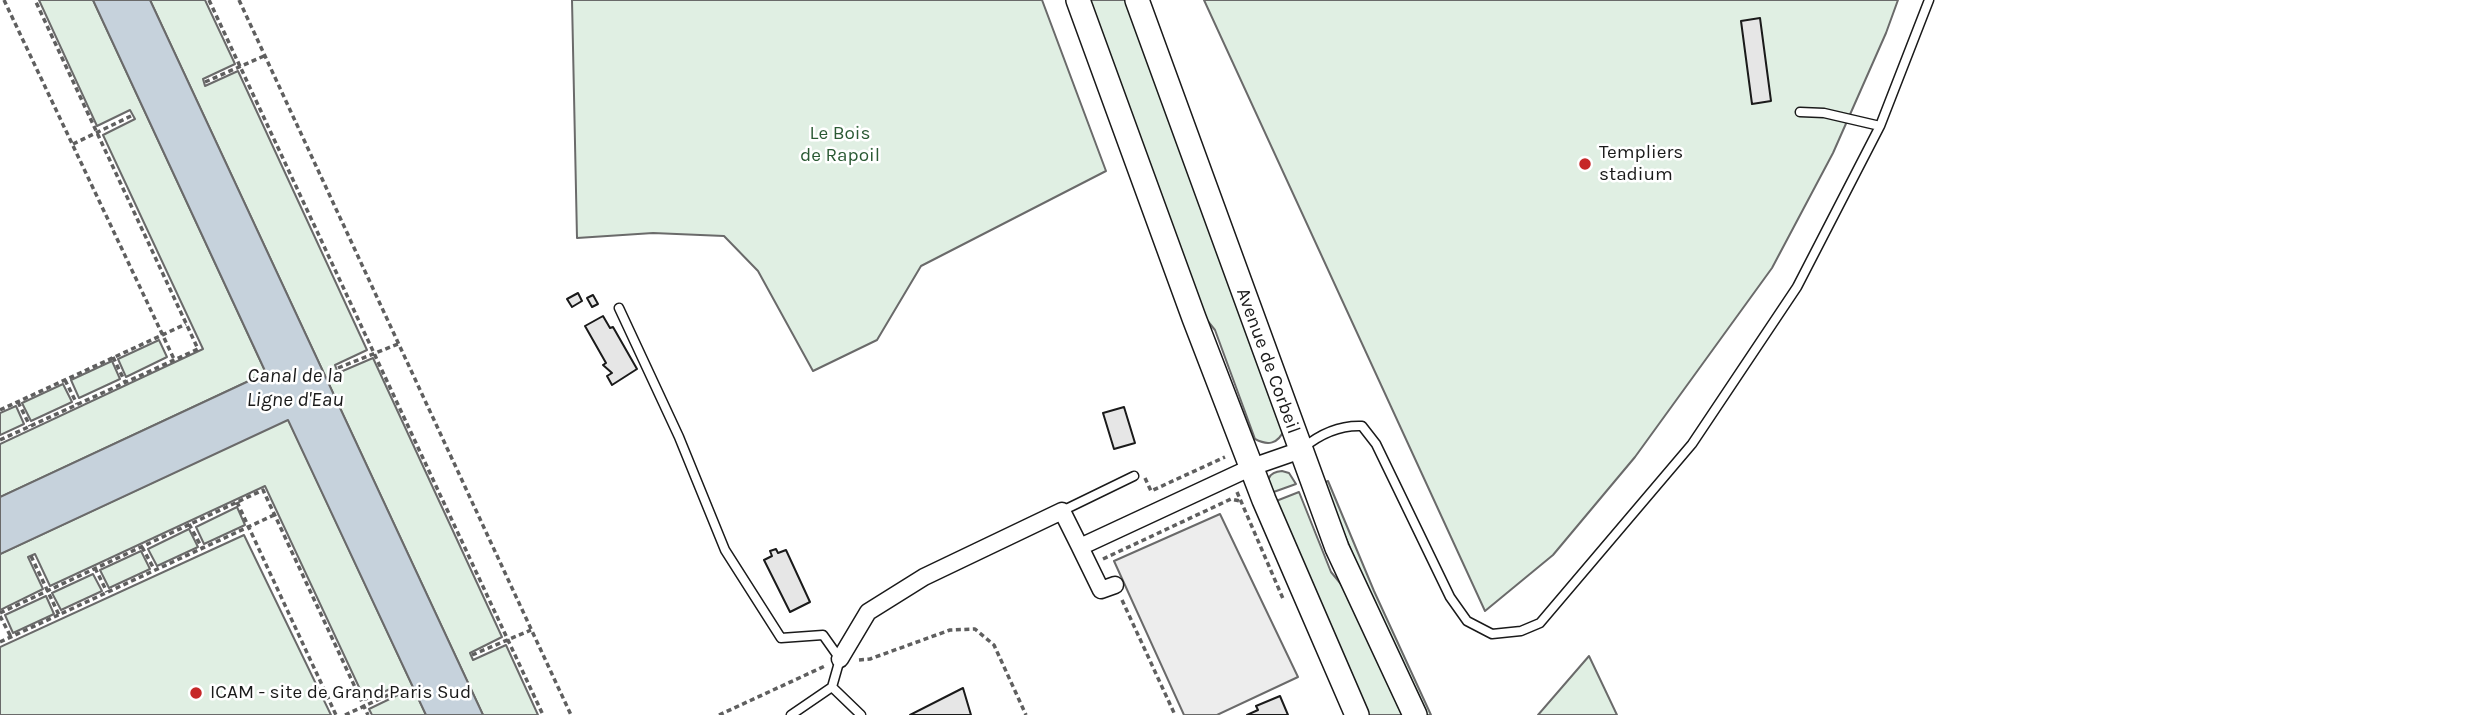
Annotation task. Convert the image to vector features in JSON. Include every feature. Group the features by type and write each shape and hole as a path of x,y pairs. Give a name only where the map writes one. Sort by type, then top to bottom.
{"main road":[{"path":"1078,0 1264,500 1357,715"},
{"name":"Avenue de Corbeil","path":"1137,0 1337,548 1415,715"}],"street":[{"path":"1087,544 1252,467 1301,450"},
{"path":"840,659 868,612 924,577 1062,511 1087,544 1101,590 1115,585"}],"lane":[{"path":"1301,450 1321,435 1349,426 1362,426 1376,444 1450,597 1467,621 1492,634 1521,631 1540,623 1692,444 1797,287 1880,126 1930,0"},
{"path":"1800,112 1824,113 1880,126"},
{"path":"619,308 679,437 725,550 781,638 822,635 840,659 832,687 791,715"},
{"path":"1062,511 1135,476"},
{"path":"832,687 861,715"}],"path":[{"path":"4,0 174,359"},
{"path":"0,440 198,349 35,0"},
{"path":"209,0 543,715"},
{"path":"239,0 571,715"},
{"path":"205,82 265,55"},
{"path":"73,144 131,116"},
{"path":"0,410 186,324"},
{"path":"338,368 398,344"},
{"path":"113,357 125,382"},
{"path":"65,380 77,404"},
{"path":"18,402 30,426"},
{"path":"1135,476 1143,472 1151,491 1225,457"},
{"path":"11,637 0,614 263,490 368,715"},
{"path":"1103,559 1231,499 1240,501"},
{"path":"237,502 336,715"},
{"path":"0,642 274,515"},
{"path":"189,524 202,548"},
{"path":"1087,544 1103,559 1175,715"},
{"path":"142,547 155,570"},
{"path":"31,556 59,615"},
{"path":"95,568 107,593"},
{"path":"719,715 840,659 870,659 950,630 975,629 994,645 1026,715"},
{"path":"472,655 531,630"},
{"path":"345,715 399,690"}],"green space":[{"path":"39,0 93,0 266,373 0,497 0,444 203,349 103,135 135,119 130,110 97,126"},
{"path":"150,0 205,0 235,64 203,79 205,86 238,71 367,350 335,365 338,373 373,358 502,637 470,653 473,660 506,645 538,715 483,715"},
{"name":"Le Bois de Rapoil","path":"572,0 1042,0 1106,171 921,266 877,340 813,371 758,271 724,236 653,233 577,238"},
{"path":"1087,0 1127,0 1284,430 1279,438 1272,442 1264,443 1255,439 1215,330 1202,314"},
{"path":"1204,0 1898,0 1833,153 1772,268 1635,457 1553,555 1485,611"},
{"path":"159,340 167,357 126,377 118,359"},
{"path":"112,361 120,379 79,398 71,380"},
{"path":"63,384 72,402 31,421 22,403"},
{"path":"16,406 24,424 0,435 0,413"},
{"path":"288,419 426,715 372,715 369,709 400,694 397,686 365,700 265,486 50,586 35,554 28,557 43,589 0,610 0,554"},
{"path":"1273,473 1289,473 1296,484 1268,494 1269,478"},
{"path":"1328,481 1374,591 1431,715 1424,715 1367,589 1323,483"},
{"path":"1299,492 1331,572 1350,595 1406,715 1364,715 1271,503"},
{"path":"237,507 245,525 204,544 196,527"},
{"path":"189,529 198,547 157,566 148,549"},
{"path":"244,535 331,715 0,715 0,647"},
{"path":"141,551 150,569 109,588 100,570"},
{"path":"93,574 102,591 61,610 52,593"},
{"path":"46,596 54,614 13,633 5,615"},
{"path":"1589,656 1617,715 1538,715"}],"shaded area":[{"path":"1220,514 1298,677 1217,715 1184,715 1114,561"}],"water":[{"name":"Canal de la Ligne d'Eau","path":"93,0 150,0 483,715 426,715 288,420 0,554 0,497 266,373"}],"building":[{"path":"1760,18 1771,101 1752,104 1741,21"},
{"path":"578,293 582,301 572,307 567,299"},
{"path":"593,295 598,304 592,307 587,298"},
{"path":"603,316 610,328 613,327 637,369 612,385 607,376 612,373 603,365 606,363 585,326"},
{"path":"1124,407 1135,443 1114,449 1103,413"},
{"path":"776,549 778,553 786,550 810,602 790,612 764,560 772,556 770,551"},
{"path":"963,688 971,715 910,715"},
{"path":"1280,696 1288,715 1247,715 1258,710 1256,706"}],"place":[{"name":"Templiers stadium","path":"1585,164"},
{"name":"ICAM - site de Grand Paris Sud","path":"196,693"}]}
